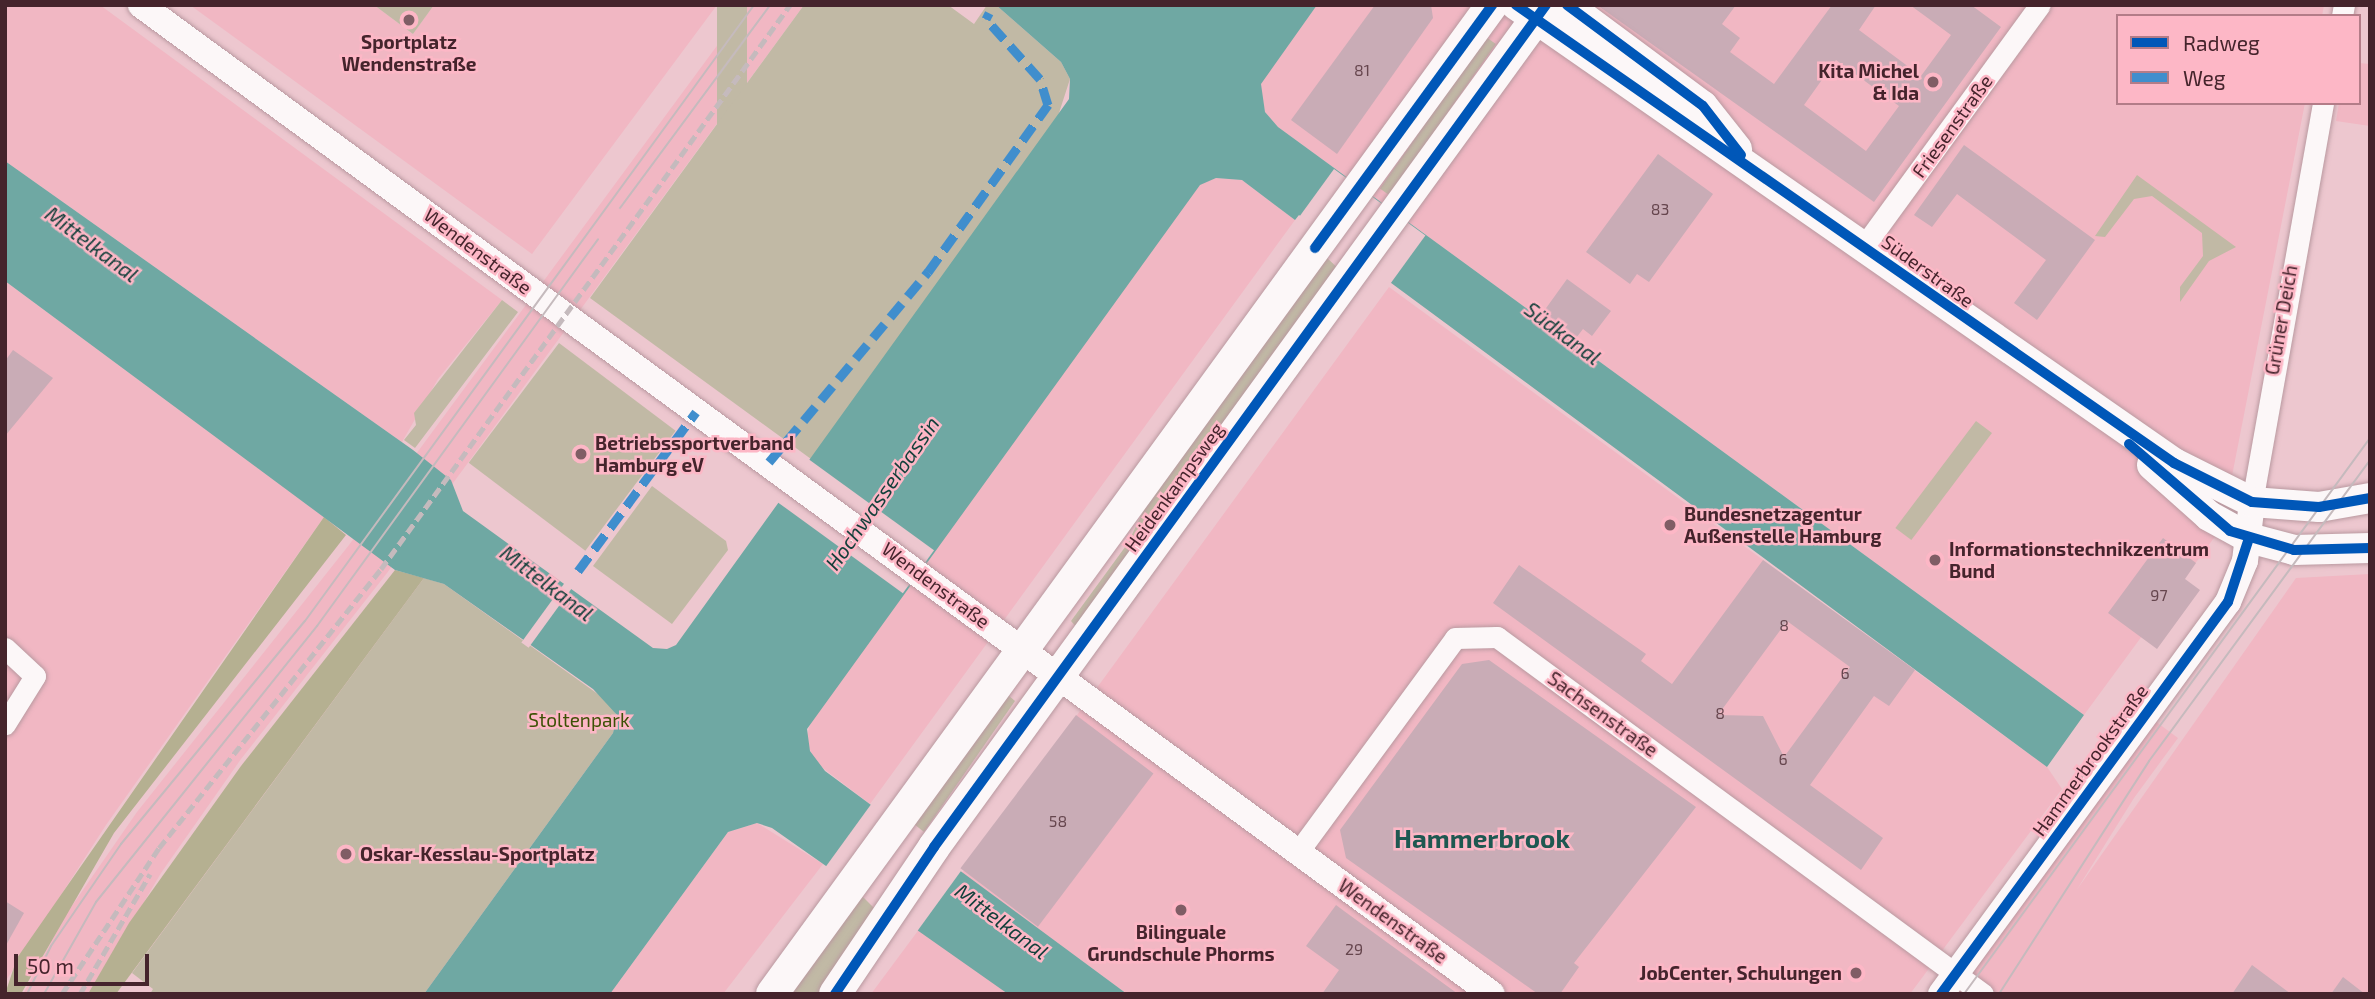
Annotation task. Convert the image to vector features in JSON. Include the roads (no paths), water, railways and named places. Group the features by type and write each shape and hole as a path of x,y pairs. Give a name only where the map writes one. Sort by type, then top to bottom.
{"main road":[{"name":"Heidenkampsweg","path":"772,994 1492,5"},
{"name":"Süderstraße","path":"1567,5 1703,106 1745,161"},
{"name":"Heidenkampsweg","path":"835,994 892,915 934,847 1395,214 1533,10"},
{"name":"Süderstraße","path":"1533,10 1685,127 1745,161 2090,409 2174,463 2252,502 2316,507 2370,498"},
{"name":"Süderstraße","path":"2090,409 2209,516 2249,538 2294,550 2370,548"}],"street":[{"name":"Wendenstraße","path":"141,5 918,570 1492,994"},
{"name":"Friesenstraße","path":"1864,246 2040,5"},
{"name":"Grüner Deich","path":"2249,538 2252,502 2323,105"},
{"name":"Hammerbrookstraße","path":"1941,994 2228,602 2249,538"},
{"name":"Sachsenstraße","path":"1298,852 1455,638 1497,637 1957,973"},
{"path":"5,648 35,676 5,724"},
{"path":"1957,973 1983,994"}],"water":[{"path":"996,5 1317,5 1261,84 1265,112 1278,127 2084,715 2047,767 1299,215 1295,220 1242,180 1216,178 1200,185 807,729 810,751 825,771 1127,994 1008,994 772,828 757,823 728,832 610,994 424,994 613,733 617,715 593,689 444,584 395,570 5,281 5,161 413,450 451,480 463,511 653,648 667,649 676,645 1069,99 1070,79 1061,62"}],"tram line":[{"path":"27,994 51,946 121,844 305,621 754,5"},
{"path":"620,208 770,5"},
{"path":"44,994 96,902 317,626 598,239"},
{"path":"1964,994 2370,438"},
{"path":"1999,994 2149,761 2370,460"}],"railway":[{"path":"62,994 159,848 381,569 790,5"},
{"path":"80,994 150,874"}],"place":[{"name":"Sportplatz Wendenstraße","path":"409,20"},
{"name":"Kita Michel & Ida","path":"1933,82"},
{"name":"Betriebssportverband Hamburg eV","path":"581,454"},
{"name":"Bundesnetzagentur Außenstelle Hamburg","path":"1670,525"},
{"name":"Informationstechnikzentrum Bund","path":"1935,560"},
{"name":"Oskar-Kesslau-Sportplatz","path":"346,854"},
{"name":"Bilinguale Grundschule Phorms","path":"1181,910"},
{"name":"JobCenter, Schulungen","path":"1856,973"}],"district":[{"name":"Hammerbrook","path":"1482,838"}],"water label":[{"name":"Mittelkanal","path":"92,244"},
{"name":"Südkanal","path":"1563,333"},
{"name":"Hochwasserbassin","path":"882,493"},
{"name":"Mittelkanal","path":"547,583"},
{"name":"Mittelkanal","path":"1002,921"}],"park label":[{"name":"Stoltenpark","path":"579,720"}]}
